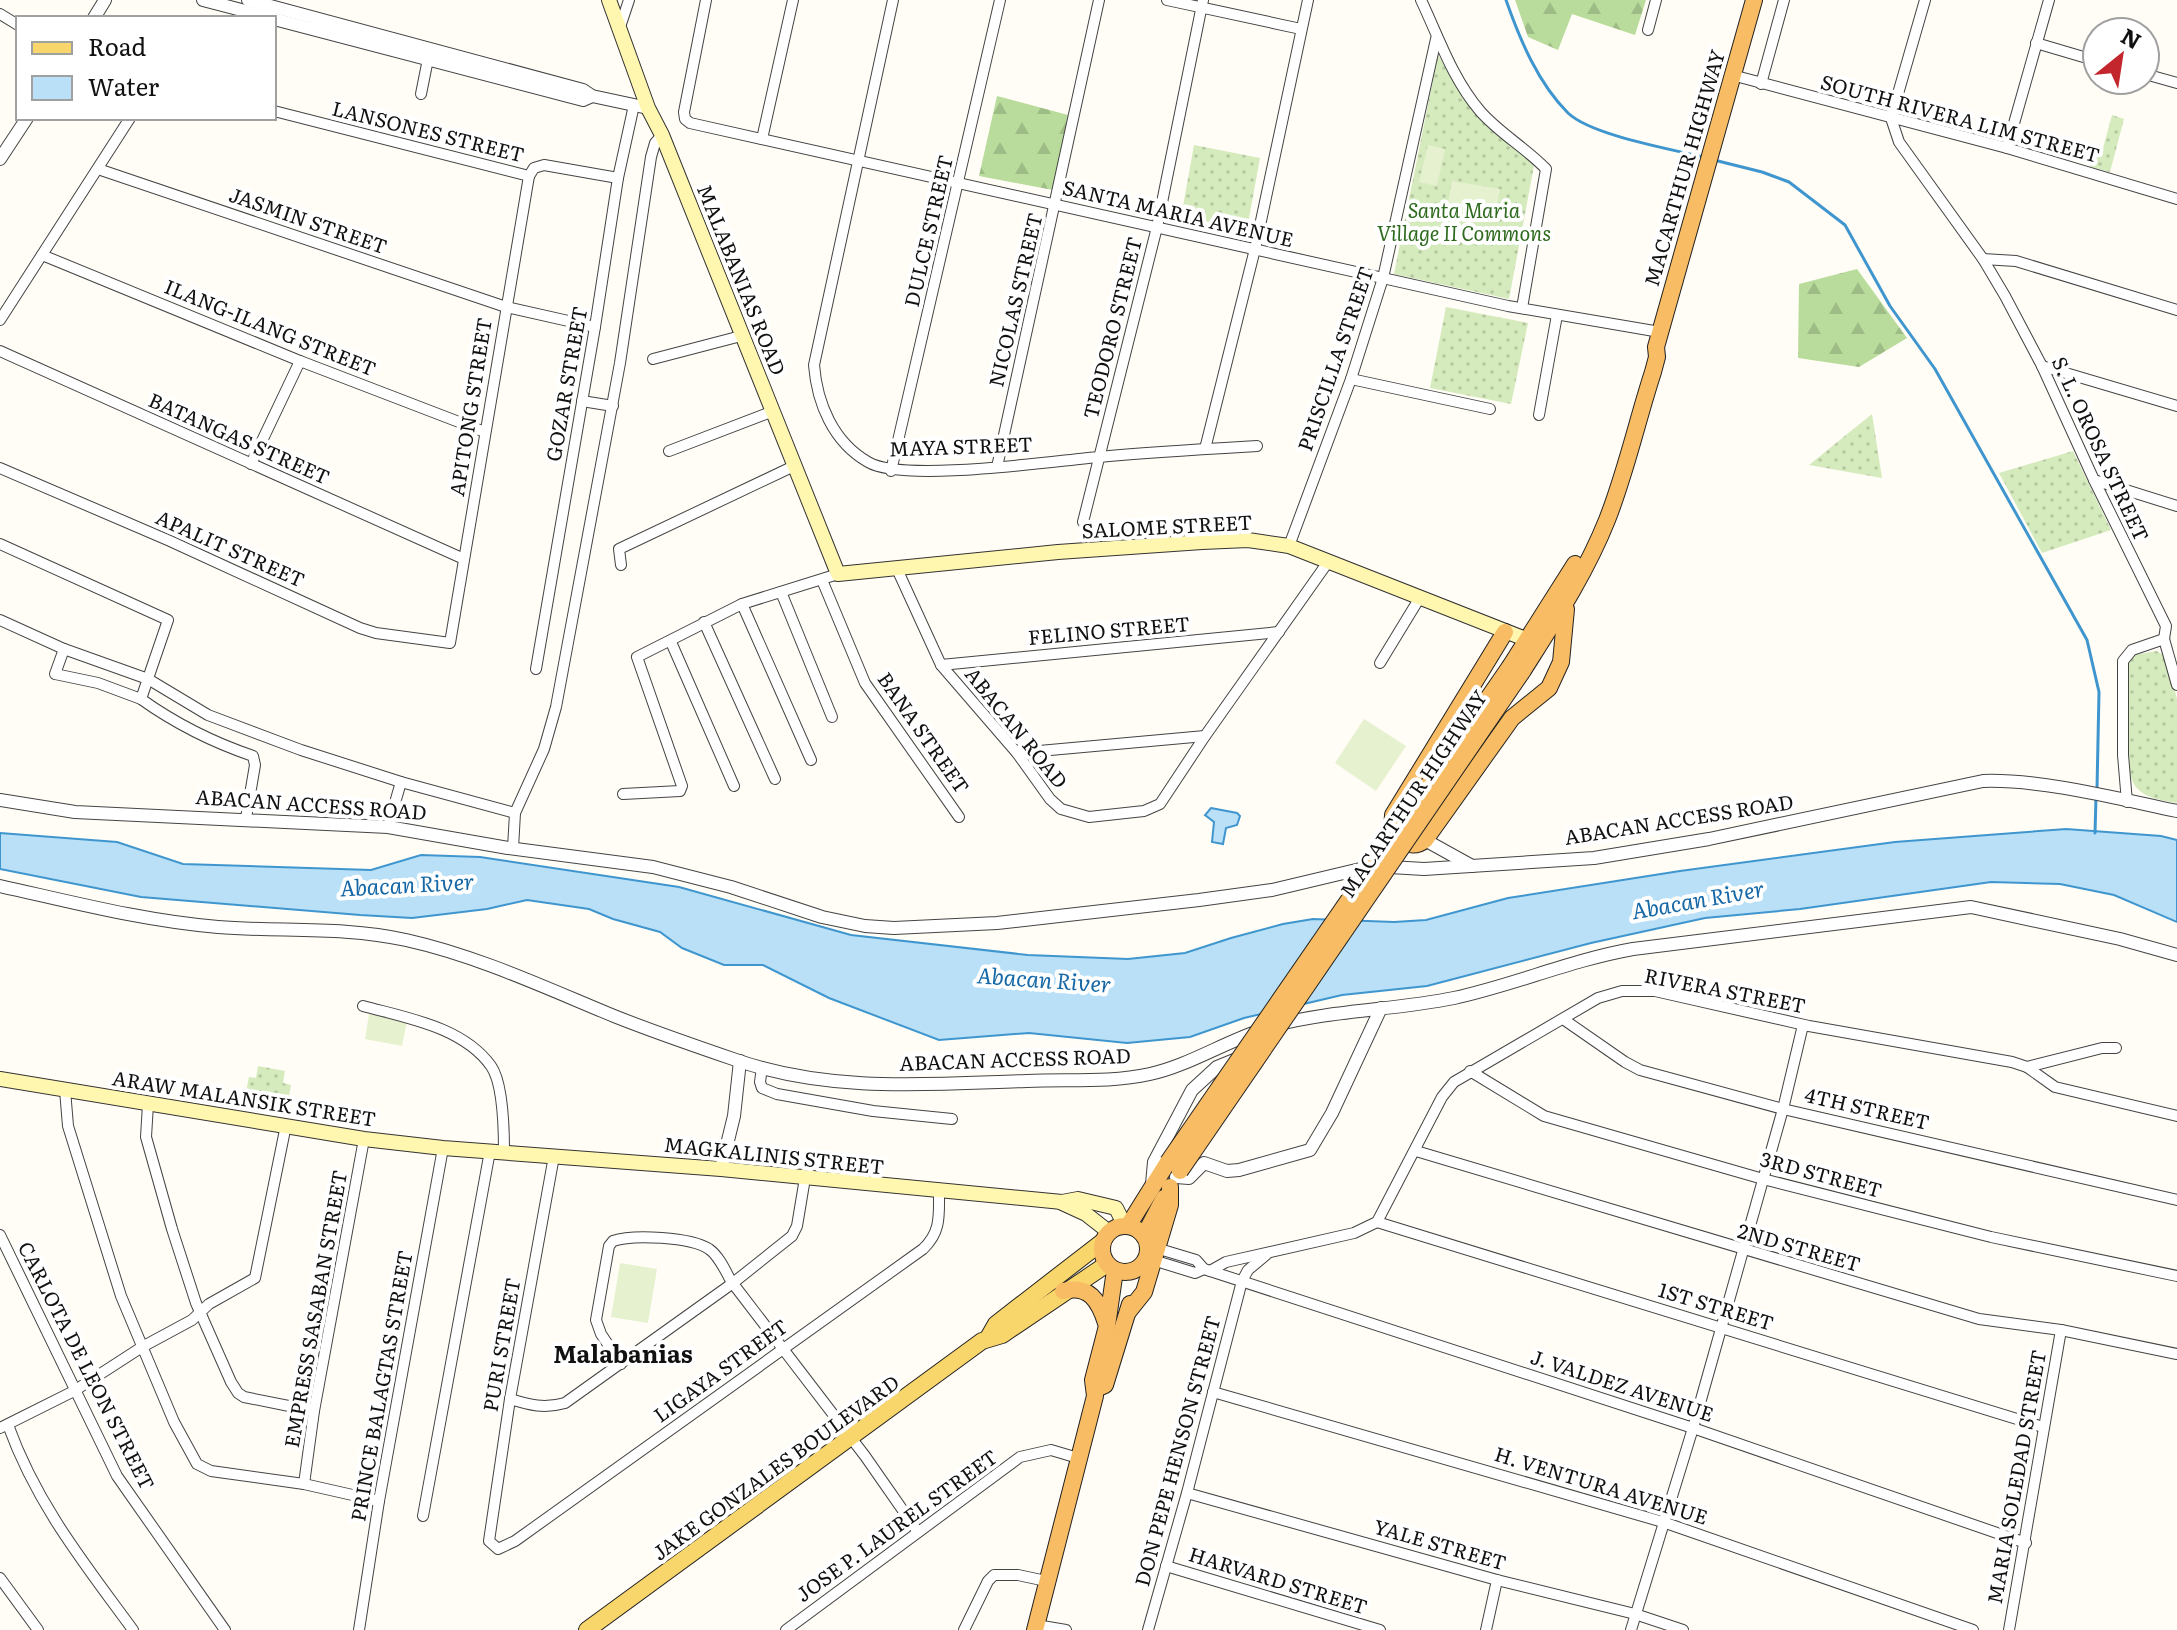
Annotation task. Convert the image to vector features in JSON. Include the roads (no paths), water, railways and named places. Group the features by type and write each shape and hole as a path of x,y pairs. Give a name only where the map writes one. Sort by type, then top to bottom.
{"highway":[{"name":"MACARTHUR HIGHWAY","path":"1144,1236 1173,1174 1566,603 1591,554 1618,490 1653,372 1658,339 1754,0"},
{"name":"MACARTHUR HIGHWAY","path":"1521,666 1528,640 1568,578 1598,518 1648,354 1658,339"},
{"path":"1505,632 1391,820 1392,830 1399,839 1411,845 1425,840 1512,718 1546,692 1562,655 1566,603"},
{"path":"1493,655 1512,642 1528,640"},
{"path":"1521,666 1543,657 1551,660 1555,666 1553,680"},
{"name":"MACARTHUR HIGHWAY","path":"1116,1231 1152,1187 1173,1174"},
{"path":"1096,1389 1105,1385 1128,1312 1170,1205 1173,1174"},
{"path":"1036,1628 1096,1389 1093,1380 1107,1326 1111,1267 1102,1254 1116,1231 1144,1236 1150,1258"},
{"path":"1111,1267 1129,1272 1150,1258"},
{"path":"1063,1291 1077,1289 1090,1293 1101,1306 1107,1326"}],"main road":[{"name":"MALABANIAS ROAD","path":"609,0 620,27 641,107 662,135 838,574"},
{"name":"SALOME STREET","path":"838,574 1058,552 1248,540 1289,546 1528,640"},
{"name":"ARAW MALANSIK STREET","path":"0,1079 364,1139 492,1151"},
{"name":"MAGKALINIS STREET","path":"492,1151 721,1169 939,1192 1062,1202 1078,1199 1116,1208 1116,1231 1062,1202"},
{"name":"JAKE GONZALES BOULEVARD","path":"988,1338 996,1324 1116,1231"},
{"name":"JAKE GONZALES BOULEVARD","path":"587,1630 988,1338 1002,1335 1063,1291 1111,1267"}],"street":[{"path":"205,0 265,16"},
{"path":"248,0 395,45 428,59 467,63"},
{"path":"620,27 629,0"},
{"name":"SANTA MARIA AVENUE","path":"706,0 684,112 685,119 690,123 1658,339"},
{"path":"762,139 793,0"},
{"name":"MAYA STREET","path":"893,0 814,365 816,392 825,414 854,451 869,463 891,471 997,467 1099,456 1257,446"},
{"name":"DULCE STREET","path":"891,471 1000,0"},
{"name":"NICOLAS STREET","path":"997,467 1099,0"},
{"path":"1167,0 1202,4 1301,29"},
{"path":"1205,449 1255,249 1308,0"},
{"path":"1421,0 1436,39 1481,112 1546,169 1522,308"},
{"path":"1648,30 1656,0"},
{"path":"1761,84 1784,0"},
{"path":"1891,118 1925,0"},
{"path":"2007,148 2049,0"},
{"name":"TEODORO STREET","path":"1083,522 1157,227 1202,4"},
{"path":"276,19 467,63 583,100 592,96 641,107"},
{"name":"PRISCILLA STREET","path":"1289,546 1351,379 1383,278 1436,39"},
{"path":"2036,43 2081,56"},
{"path":"421,94 428,59"},
{"name":"SOUTH RIVERA LIM STREET","path":"1732,75 2007,148 2177,199"},
{"name":"GOZAR STREET","path":"536,669 618,178 641,107"},
{"name":"LANSONES STREET","path":"276,112 529,176 534,168 544,165 618,178"},
{"name":"S. L. OROSA STREET","path":"1891,118 1894,134 1983,259 2042,366 2094,480 2171,624 2164,639"},
{"path":"0,159 26,120"},
{"path":"0,320 129,120"},
{"path":"513,848 515,813 544,749 556,707 613,406 651,157 655,143 662,135"},
{"name":"JASMIN STREET","path":"98,169 506,307 595,327"},
{"name":"APITONG STREET","path":"450,643 529,176"},
{"name":"ILANG-ILANG STREET","path":"42,255 300,361 485,432"},
{"path":"1983,259 2016,261 2177,310"},
{"path":"1539,415 1557,315"},
{"path":"653,359 741,336"},
{"name":"BATANGAS STREET","path":"0,351 464,559"},
{"path":"251,464 300,361"},
{"path":"2042,366 2177,406"},
{"path":"1351,379 1490,409"},
{"path":"582,401 613,406"},
{"path":"669,451 771,412"},
{"path":"621,565 619,549 794,466"},
{"name":"APALIT STREET","path":"0,468 360,628 450,643"},
{"path":"2094,480 2177,506"},
{"path":"0,544 168,620 141,699"},
{"name":"ABACAN ROAD","path":"897,569 941,665 1061,809 1089,817 1144,811 1160,804 1328,562"},
{"path":"623,794 644,795 681,790 677,769 637,658 742,604 838,574"},
{"name":"BANA STREET","path":"822,580 865,683 959,817"},
{"path":"781,592 832,717"},
{"path":"1380,663 1419,599"},
{"path":"742,604 811,760"},
{"path":"0,620 64,649 148,679 208,715 301,750 401,782 515,813"},
{"path":"704,622 775,779"},
{"name":"FELINO STREET","path":"941,665 1279,632"},
{"path":"2127,802 2123,755 2123,661 2128,652 2164,639 2177,685"},
{"path":"671,642 734,786"},
{"path":"64,649 55,674 98,683 141,699 200,736 253,756 255,761 246,818"},
{"path":"1017,753 1205,736"},
{"name":"ABACAN ACCESS ROAD","path":"0,800 75,812 388,827 653,867 731,887 822,917 879,928 997,923 1087,914 1272,890 1362,867 1383,865 1410,870 1594,858 1725,836 1983,781 2054,788 2177,811"},
{"path":"388,827 401,782"},
{"path":"1362,867 1392,830"},
{"path":"1425,840 1472,866"},
{"name":"ABACAN ACCESS ROAD","path":"0,886 171,921 400,938 431,946 740,1061 798,1077 854,1084 1094,1082 1154,1074 1246,1035 1294,1021 1468,995 1583,959 1633,949 1971,907 2120,939 2177,955"},
{"name":"RIVERA STREET","path":"1377,1222 1442,1097 1454,1082 1598,998 1622,991 1655,991 1803,1025 2027,1067 2055,1087 2177,1116"},
{"path":"363,1006 421,1021 471,1044 493,1069 505,1122 492,1151 423,1516"},
{"path":"1173,1174 1189,1178 1204,1163 1227,1171 1239,1170 1310,1150 1332,1113 1381,1008"},
{"name":"4TH STREET","path":"1563,1019 1632,1067 1783,1109 2177,1200"},
{"path":"1152,1187 1154,1162 1192,1090 1217,1067 1246,1055 1294,1021"},
{"path":"1631,1630 1693,1428 1783,1109 1803,1025"},
{"path":"1246,1035 1249,1047 1246,1055"},
{"path":"2027,1067 2102,1048 2116,1048"},
{"path":"721,1169 734,1116 740,1061"},
{"path":"762,1067 762,1088 777,1094 873,1111 952,1119"},
{"name":"3RD STREET","path":"1470,1071 1544,1116 1763,1179 1991,1237 2177,1276"},
{"path":"65,1090 68,1126 121,1296 174,1422 197,1464 211,1471 304,1484 379,1501"},
{"path":"148,1104 146,1137 177,1244 196,1303 238,1393 244,1397 314,1411"},
{"path":"133,1630 57,1526 4,1426 74,1391 255,1278 286,1125"},
{"name":"EMPRESS SASABAN STREET","path":"304,1484 314,1411 364,1139"},
{"name":"PRINCE BALAGTAS STREET","path":"359,1630 379,1501 443,1148"},
{"name":"2ND STREET","path":"1416,1151 1979,1319 2061,1330 2177,1354"},
{"name":"PURI STREET","path":"489,1541 510,1399 554,1156"},
{"path":"510,1399 548,1408 565,1403 733,1283 792,1236 797,1226 805,1178"},
{"name":"LIGAYA STREET","path":"489,1541 498,1549 515,1541 933,1240 938,1228 939,1192"},
{"path":"1207,1270 1226,1262 1354,1233 1377,1222"},
{"name":"1ST STREET","path":"1377,1222 2043,1427"},
{"name":"CARLOTA DE LEON STREET","path":"0,1235 74,1391 127,1493 225,1630"},
{"path":"621,1364 601,1334 596,1320 609,1246 613,1241 634,1236 708,1248 918,1532"},
{"path":"1242,1281 1248,1270 1267,1254"},
{"name":"J. VALDEZ AVENUE","path":"1150,1258 1195,1273 1207,1270 1242,1281 1693,1428 2026,1543"},
{"name":"DON PEPE HENSON STREET","path":"1148,1630 1242,1281"},
{"name":"MARIA SOLEDAD STREET","path":"2009,1630 2061,1330"},
{"name":"H. VENTURA AVENUE","path":"1213,1392 1663,1522 1973,1630"},
{"name":"JOSE P. LAUREL STREET","path":"795,1628 1020,1457 1051,1450 1078,1458"},
{"name":"YALE STREET","path":"1187,1493 1497,1580 1635,1614 1683,1630"},
{"name":"HARVARD STREET","path":"1166,1566 1380,1630"},
{"path":"964,1630 994,1575 1018,1575 1046,1581"},
{"path":"1486,1630 1497,1580"},
{"path":"1,1583 38,1630"},
{"path":"1036,1628 1066,1630"}],"water":[{"path":"1211,808 1240,816 1237,825 1226,828 1223,844 1212,842 1214,822 1205,815"},
{"name":"Abacan River","path":"2066,829 2161,836 2177,840 2177,922 2114,895 2060,884 1991,882 1800,909 1705,918 1591,943 1427,986 1342,995 1244,1018 1190,1037 1127,1043 1029,1033 939,1040 829,998 763,965 724,965 682,948 660,932 589,909 527,900 487,909 412,918 360,915 141,897 0,869 0,833 117,842 183,864 371,870 421,855 480,857 679,887 851,935 1028,955 1128,959 1185,953 1283,924 1313,919 1426,920 1508,898 1680,871 1895,842"}],"waterway":[{"path":"1506,0 1531,60 1568,113 1579,121 1612,134 1703,157"},
{"path":"1714,160 1789,182 1845,225 1890,306 1935,369 2087,640 2099,692 2097,789"},
{"path":"2095,833 2096,797"}],"district":[{"name":"Malabanias","path":"623,1355"}],"park label":[{"name":"Santa Maria Village II Commons","path":"1464,222"}]}
